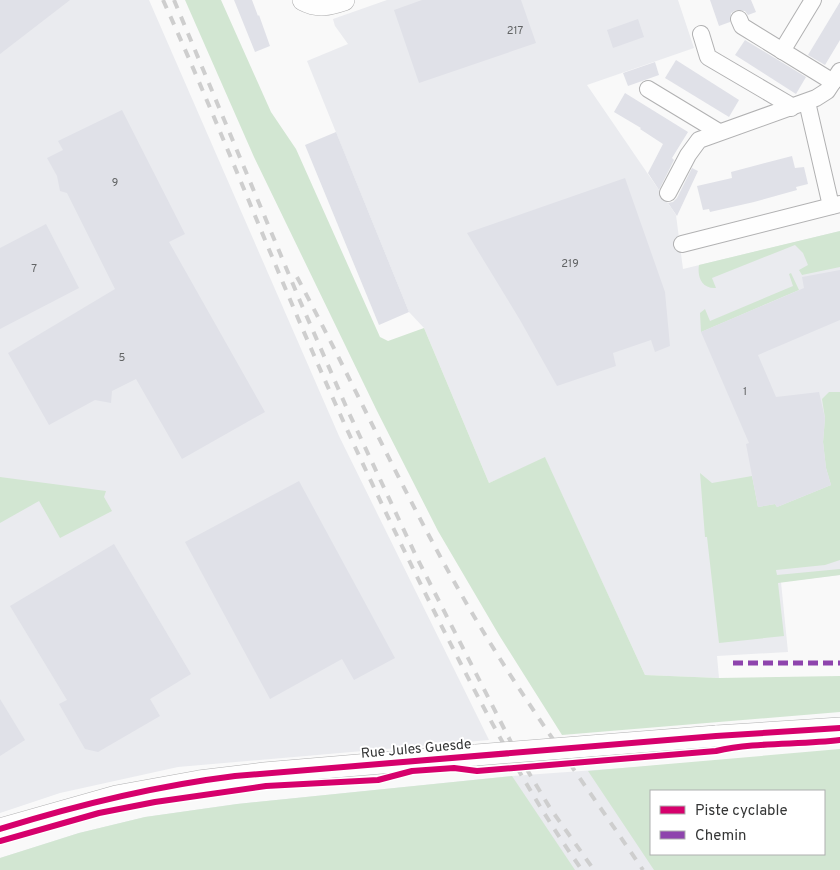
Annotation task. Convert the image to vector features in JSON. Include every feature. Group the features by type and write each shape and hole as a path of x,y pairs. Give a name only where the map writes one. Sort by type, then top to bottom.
{"street":[{"path":"310,3 331,4 344,0"},
{"path":"782,51 813,0"},
{"path":"668,192 695,144 719,132 807,102 824,93 837,77 782,51 742,26 739,19"},
{"path":"701,34 708,57 788,104 791,108"},
{"path":"648,89 719,132"},
{"path":"682,244 835,205 807,102"},
{"name":"Rue Jules Guesde","path":"0,828 134,792 217,778 476,755 840,728"}],"shaded area":[{"path":"0,0 149,0 339,436 489,740 178,767 60,793 0,813"},
{"path":"387,0 678,0 694,48 587,85 676,215 683,269 840,231 840,575 781,582 788,652 717,656 719,678 645,675 545,458 489,483 424,328 409,312 307,61 348,44 335,26 333,19"},
{"path":"706,762 650,790 650,855 767,870 0,870 0,858 79,833 145,817 237,804 512,776"}],"green space":[{"path":"185,0 221,0 271,112 296,149 380,337 388,341 424,328 489,483 545,457 645,675 719,678 840,676 840,712 562,735 499,635 438,531 377,411 254,157"},
{"path":"840,231 840,267 802,275 799,270 808,265 803,253 795,245 712,278 716,288 707,287 700,278 699,265"},
{"path":"791,273 799,290 701,332 700,313 705,309 710,321 793,286 789,274"},
{"path":"829,392 840,392 840,560 825,565 776,570 777,575 840,569 840,575 778,583 784,636 719,643 707,537 705,537 700,473 712,483 752,476 758,507 775,504 777,507 831,485 826,468 823,442 825,418 822,399"},
{"path":"0,477 106,491 104,497 112,511 60,538 39,501 0,523"},
{"path":"840,749 840,870 654,870 588,771"},
{"path":"512,776 575,870 0,870 0,858 79,833 145,817 237,804"}],"building":[{"path":"0,0 70,0 0,54"},
{"path":"234,0 252,0 270,46 255,52"},
{"path":"422,0 521,0 536,43 419,83 394,10"},
{"path":"710,0 751,0 756,12 748,15 745,11 736,10 731,13 730,22 719,26"},
{"path":"840,2 840,40 825,65 808,55"},
{"path":"638,19 644,37 613,48 607,30"},
{"path":"745,40 806,77 796,94 735,55"},
{"path":"676,60 739,100 729,117 665,78"},
{"path":"655,62 659,75 628,86 623,73"},
{"path":"625,93 688,132 672,158 674,160 659,190 648,173 663,144 614,112"},
{"path":"122,110 185,234 169,242 265,412 182,459 136,379 112,391 111,403 95,400 49,425 8,353 115,289 67,193 60,191 57,176 47,158 63,150 58,141"},
{"path":"336,132 409,312 379,325 305,145"},
{"path":"792,156 795,168 804,167 808,184 796,187 797,190 754,202 710,212 709,209 703,210 697,186 732,178 731,172"},
{"path":"692,168 698,171 677,216 668,203 673,202 677,198"},
{"path":"625,178 665,292 670,346 655,352 651,340 613,353 616,366 557,386 520,320 467,233"},
{"path":"46,224 79,288 0,329 0,248"},
{"path":"840,270 840,320 758,355 776,397 819,392 825,418 823,442 826,468 831,485 777,507 775,504 758,507 746,444 749,443 701,332 804,288 802,277"},
{"path":"299,481 395,658 354,680 342,659 270,699 185,542"},
{"path":"114,544 191,674 150,699 160,716 98,752 85,749 59,704 67,700 10,606"},
{"path":"0,699 25,740 0,756"}],"railway":[{"path":"163,0 313,353 389,519 487,714 523,778 582,870"},
{"path":"174,0 300,301 348,411 417,558 514,748 550,808 594,870"},
{"path":"297,277 432,542 481,628 540,720 643,870"}],"marked path":[{"path":"733,663 840,663"}],"cycle path":[{"path":"0,829 116,797 175,785 235,776 716,736 840,728"},
{"path":"0,841 99,813 155,802 266,786 378,780 412,771 454,768 477,771 716,751 746,746 840,740"}]}
